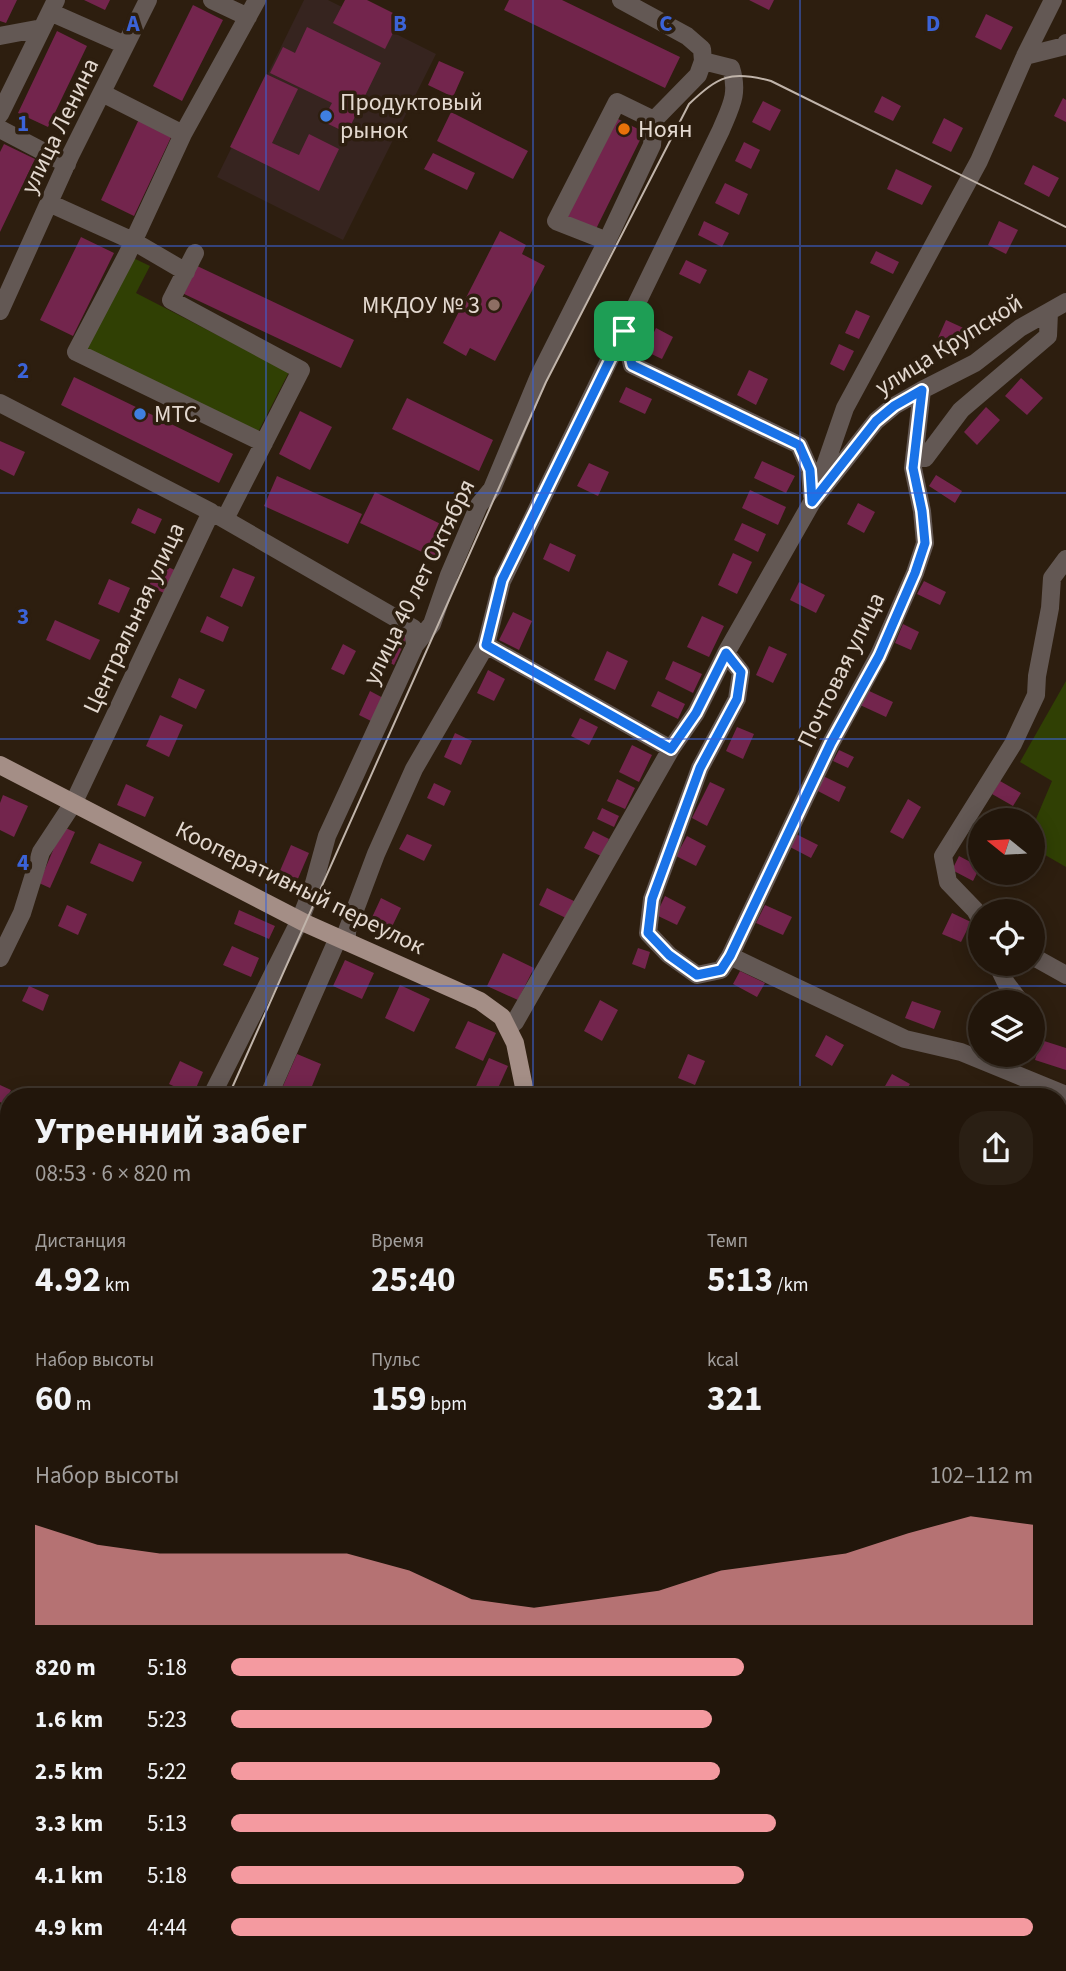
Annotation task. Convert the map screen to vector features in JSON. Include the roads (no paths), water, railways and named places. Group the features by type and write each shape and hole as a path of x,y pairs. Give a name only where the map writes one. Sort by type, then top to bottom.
{"main road":[{"name":"Кооперативный переулок","path":"0,765 300,920 480,1001 502,1017 508,1028 515,1043 524,1088"}],"street":[{"name":"улица Ленина","path":"0,311 67,164 148,0"},
{"path":"212,0 248,17"},
{"path":"257,0 183,134 76,352 264,443"},
{"path":"607,241 556,221 617,102 654,120 698,75 703,61 702,49 687,36 621,0"},
{"path":"508,1028 515,1022 671,749 696,713 726,653 812,502 845,408 979,162 1025,56 1053,0"},
{"path":"0,114 50,13"},
{"path":"0,36 50,13 125,45"},
{"path":"1025,56 1065,46 1066,43"},
{"path":"272,1088 347,932 376,853 414,769 486,645 502,580 721,130 736,94 731,68 703,61"},
{"path":"102,93 183,134"},
{"name":"улица 40 лет Октября","path":"216,1088 300,920 313,887 327,836 415,645 432,624 449,575 479,505 492,489 539,376 652,145 654,120"},
{"path":"0,129 67,164"},
{"path":"49,203 132,241 186,272"},
{"path":"195,253 171,300 301,370 264,443 218,516 413,628 415,645"},
{"name":"улица Крупской","path":"812,502 876,421 894,406 975,363 1020,328 1066,302"},
{"path":"925,458 961,410 1048,336 1049,312"},
{"path":"624,331 632,365 799,445 810,470 812,502"},
{"name":"Почтовая улица","path":"730,956 831,743 879,656 915,573 925,543 913,468 922,390"},
{"name":"Центральная улица","path":"0,402 218,516 74,803 41,852 22,913 0,958"},
{"path":"968,903 948,882 943,856 1013,744 1036,695 1037,676 1051,608 1052,578 1066,559"},
{"path":"486,645 671,749"},
{"path":"726,653 741,672 737,699 700,768 652,899 648,933 669,955 697,975 721,970 730,956 905,1039 961,1052 1049,1088"},
{"path":"1045,963 1066,975"},
{"path":"961,1052 968,1051"}],"tram line":[{"path":"232,1088 546,382 689,104 709,87 726,78 745,76 771,81 1066,227"}],"place":[{"name":"Продуктовый рынок","path":"326,116"},
{"name":"Ноян","path":"624,129"},
{"name":"МКДОУ № 3","path":"494,305"},
{"name":"МТС","path":"140,414"}]}
